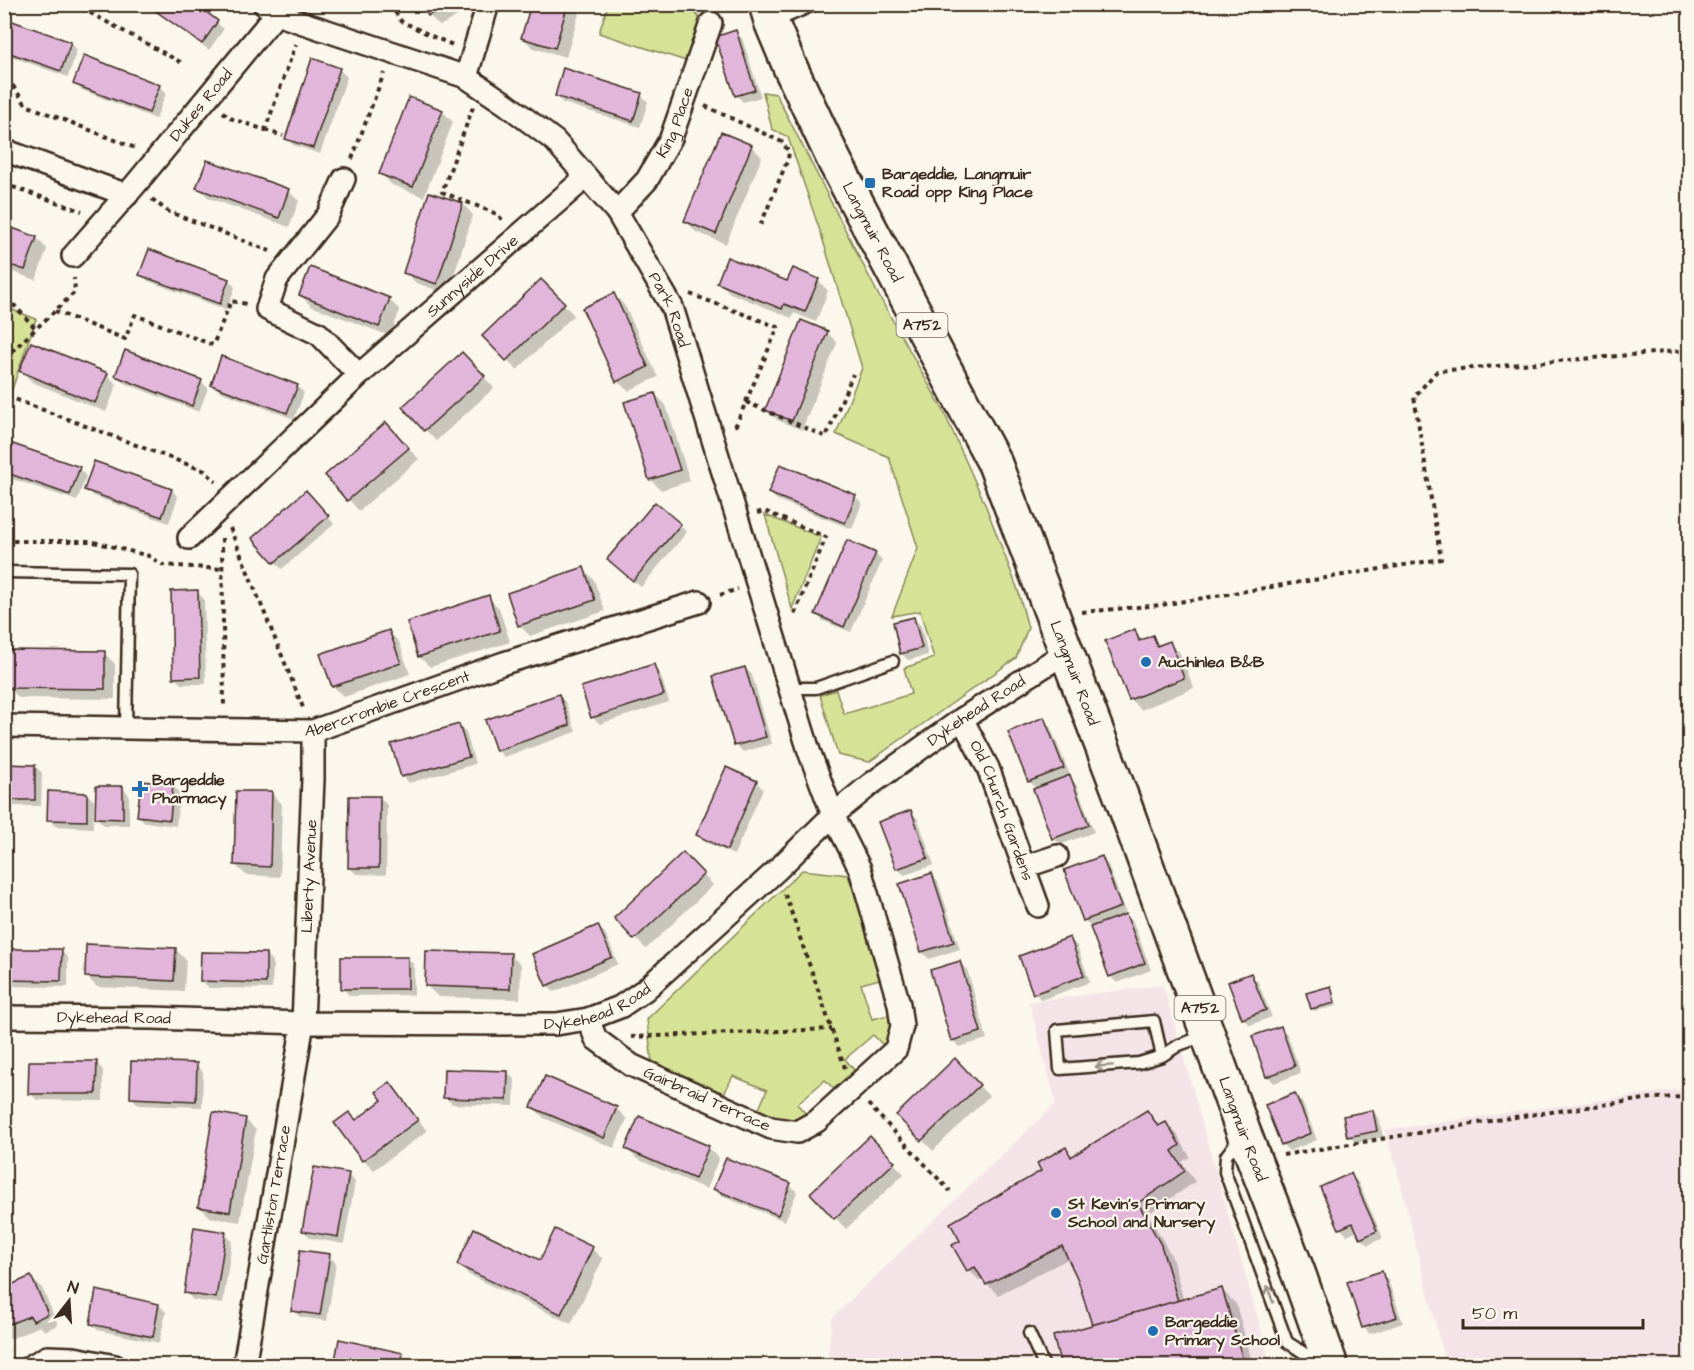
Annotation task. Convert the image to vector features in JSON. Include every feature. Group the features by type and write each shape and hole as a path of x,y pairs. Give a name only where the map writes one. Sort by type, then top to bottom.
{"main road":[{"name":"Langmuir Road","path":"769,14 790,67 835,162 995,464 1068,651 1331,1365"}],"street":[{"path":"473,82 474,52 488,4"},
{"name":"Park Road","path":"270,9 304,24 473,82 555,141 617,212 672,306 789,688 833,815"},
{"name":"Dukes Road","path":"73,256 207,98 270,9"},
{"name":"King Place","path":"617,212 647,180 671,138 711,22"},
{"path":"12,153 131,190"},
{"name":"Sunnyside Drive","path":"189,538 359,375 586,177"},
{"path":"344,179 328,214 277,279 267,309 319,334 359,375"},
{"name":"Abercrombie Crescent","path":"4,726 313,730 504,663 699,602"},
{"name":"Dykehead Road","path":"4,1017 152,1018 303,1023 536,1024 556,1024 588,1019 620,1006 646,989 777,870 833,815 871,784 962,719 1068,651"},
{"name":"Old Church Gardens","path":"962,719 988,768 1038,906"},
{"name":"Liberty Avenue","path":"303,1023 313,730"},
{"name":"Gairbraid Terrace","path":"596,1039 631,1065 771,1128 797,1132 817,1121 896,1049 902,1026 899,1004 860,869 833,815"},
{"path":"1024,867 1057,856"},
{"path":"588,1019 596,1039"},
{"name":"Gartliston Terrace","path":"244,1365 303,1023"},
{"path":"31,1365 47,1357 74,1358 115,1365"}],"lane":[{"path":"769,14 816,4"},
{"path":"4,572 129,574 126,728"},
{"path":"789,688 816,688 892,661"},
{"path":"1162,1056 1154,1021 1057,1030 1060,1069 1139,1063 1162,1056 1179,1045 1209,1034"},
{"path":"1244,1131 1226,1156 1225,1172 1287,1342 1304,1353 1331,1365"},
{"path":"1029,1334 1044,1365"}],"path":[{"path":"74,4 182,63"},
{"path":"390,4 401,21 436,38 474,52"},
{"path":"265,130 304,24"},
{"path":"344,179 391,52"},
{"path":"473,82 442,192 497,214 517,237"},
{"path":"4,83 13,86 26,105 158,157"},
{"path":"685,96 782,142 789,152 759,229"},
{"path":"207,98 230,118 283,136"},
{"path":"4,184 105,220"},
{"path":"131,190 167,212 293,260"},
{"path":"4,355 8,355 75,292 73,256"},
{"path":"663,291 693,295 778,327 736,425 711,434"},
{"path":"55,311 125,339 135,315 213,345 231,301 267,309"},
{"path":"4,302 15,306 36,329"},
{"path":"1082,612 1161,605 1441,559 1414,397 1437,371 1689,350"},
{"path":"746,402 826,437 853,374"},
{"path":"4,388 6,395 22,402 205,471 226,503 313,730"},
{"path":"225,730 222,569 226,503"},
{"path":"737,518 764,511 826,537 795,613 769,623"},
{"path":"4,541 90,541 149,556 163,565 222,569"},
{"path":"699,602 757,583"},
{"path":"777,870 852,1089 872,1107 950,1191"},
{"path":"596,1039 832,1029"},
{"path":"1256,1161 1515,1117 1653,1098 1689,1097"}],"shaded area":[{"path":"1163,985 1271,1365 902,1366 828,1357 832,1318 1056,1103 1029,1002"},
{"path":"1689,1088 1689,1365 1446,1365 1396,1165 1384,1130"}],"green space":[{"path":"608,5 690,5 700,19 689,62 599,33"},
{"path":"763,92 776,94 879,296 943,410 985,504 1018,590 1028,628 1016,658 869,762 838,755 820,695 836,690 844,714 911,694 904,668 934,658 920,611 892,616 918,548 889,457 836,434 862,368 822,237 788,137 772,129"},
{"path":"4,307 36,319 5,410"},
{"path":"765,515 821,537 792,609"},
{"path":"802,870 848,875 883,978 861,984 872,1019 893,1014 886,1048 873,1035 845,1059 859,1076 839,1094 825,1080 797,1104 812,1120 799,1127 758,1111 767,1090 733,1076 723,1096 652,1063 647,1019"}],"building":[{"path":"146,4 196,4 218,21 202,44"},
{"path":"421,4 448,4 428,16"},
{"path":"531,4 568,4 555,48 521,38"},
{"path":"4,18 71,42 61,71 4,51"},
{"path":"736,30 755,90 735,96 715,37"},
{"path":"84,55 160,85 149,113 73,84"},
{"path":"312,58 340,68 313,148 285,139"},
{"path":"563,68 642,93 633,121 555,96"},
{"path":"409,97 443,110 413,187 379,174"},
{"path":"721,132 752,145 716,234 684,221"},
{"path":"207,160 289,189 279,218 196,188"},
{"path":"429,192 463,203 437,284 403,273"},
{"path":"4,225 37,237 25,270 4,263"},
{"path":"149,249 229,279 220,304 139,275"},
{"path":"727,257 787,281 793,268 819,279 805,312 784,304 782,309 717,283"},
{"path":"310,267 390,298 379,327 299,295"},
{"path":"541,279 565,303 506,361 482,336"},
{"path":"614,293 648,367 616,382 582,308"},
{"path":"801,320 828,331 792,421 765,410"},
{"path":"31,342 108,373 95,403 19,371"},
{"path":"125,350 202,380 192,406 115,376"},
{"path":"462,352 485,376 424,431 402,407"},
{"path":"221,356 298,385 287,413 211,385"},
{"path":"655,393 680,470 649,480 624,402"},
{"path":"386,422 409,448 347,501 325,475"},
{"path":"4,441 80,467 70,495 4,472"},
{"path":"94,461 172,489 162,517 84,490"},
{"path":"780,464 856,495 845,523 768,493"},
{"path":"306,490 329,516 274,563 252,538"},
{"path":"655,502 681,524 633,581 607,559"},
{"path":"847,540 876,553 844,627 815,614"},
{"path":"584,567 595,600 518,626 507,593"},
{"path":"198,590 200,677 173,678 171,591"},
{"path":"489,595 500,631 418,657 407,622"},
{"path":"914,617 922,648 900,654 893,622"},
{"name":"Auchinlea B&B","path":"1135,629 1139,641 1153,635 1157,646 1170,641 1184,678 1129,700 1105,641"},
{"path":"389,630 401,663 332,687 320,654"},
{"path":"7,650 105,651 105,689 7,688"},
{"path":"654,664 664,695 591,718 581,687"},
{"path":"745,667 766,737 734,746 713,676"},
{"path":"559,694 570,725 496,751 485,720"},
{"path":"1044,717 1064,768 1028,782 1008,732"},
{"path":"459,724 469,757 401,777 391,744"},
{"path":"4,764 35,765 35,800 4,800"},
{"path":"726,767 757,781 727,850 696,835"},
{"path":"1070,775 1089,825 1052,839 1033,789"},
{"path":"141,781 173,784 170,820 137,816"},
{"path":"96,786 123,786 123,819 95,818"},
{"path":"48,791 87,793 87,821 47,820"},
{"path":"236,791 272,791 270,867 234,865"},
{"path":"349,796 380,796 379,868 348,868"},
{"path":"911,810 928,858 896,869 878,822"},
{"path":"683,852 704,874 634,940 614,918"},
{"path":"1102,856 1121,907 1083,921 1064,870"},
{"path":"932,873 954,942 921,952 899,884"},
{"path":"1126,914 1145,963 1109,977 1090,927"},
{"path":"598,925 612,957 546,986 532,954"},
{"path":"1070,937 1084,976 1033,994 1019,956"},
{"path":"86,944 176,948 174,981 85,977"},
{"path":"4,949 62,949 61,981 4,980"},
{"path":"426,951 511,953 510,989 425,986"},
{"path":"201,952 266,953 266,983 200,981"},
{"path":"341,957 408,957 408,989 341,989"},
{"path":"960,961 981,1032 951,1041 930,970"},
{"path":"1251,973 1266,1010 1242,1019 1228,982"},
{"path":"1331,986 1335,1003 1311,1009 1306,993"},
{"path":"1281,1026 1295,1066 1266,1077 1252,1036"},
{"path":"955,1058 980,1085 921,1141 896,1115"},
{"path":"29,1061 97,1061 96,1094 28,1094"},
{"path":"131,1061 197,1063 196,1101 130,1098"},
{"path":"444,1069 508,1071 507,1100 443,1098"},
{"path":"545,1076 617,1107 604,1138 531,1107"},
{"path":"390,1082 418,1120 362,1161 334,1123 349,1112 356,1120 382,1100 376,1092"},
{"path":"1295,1093 1311,1133 1281,1145 1265,1105"},
{"name":"St Kevin's Primary School and Nursery","path":"1147,1110 1158,1126 1166,1122 1180,1145 1172,1151 1185,1171 1138,1203 1161,1245 1178,1301 1092,1325 1078,1280 1062,1246 986,1285 975,1267 967,1271 952,1245 960,1241 950,1223 1041,1171 1037,1163 1066,1147 1071,1157"},
{"path":"1373,1110 1377,1131 1347,1137 1343,1116"},
{"path":"213,1112 246,1118 230,1212 198,1207"},
{"path":"639,1116 709,1146 695,1179 625,1149"},
{"path":"870,1136 895,1162 834,1219 810,1193"},
{"path":"726,1158 791,1183 778,1215 713,1189"},
{"path":"314,1167 349,1173 338,1237 302,1231"},
{"path":"1351,1173 1377,1231 1360,1239 1353,1223 1339,1229 1320,1187"},
{"path":"194,1227 226,1232 216,1298 184,1293"},
{"path":"474,1228 540,1260 555,1229 593,1247 561,1314 457,1265"},
{"path":"300,1250 330,1254 320,1315 291,1311"},
{"path":"1382,1271 1397,1317 1362,1328 1347,1282"},
{"path":"31,1276 48,1314 33,1321 30,1316 4,1326 4,1288"},
{"name":"Bargeddie Primary School","path":"1222,1288 1243,1360 1223,1366 1061,1366 1053,1336"},
{"path":"96,1290 159,1304 153,1337 90,1324"},
{"path":"339,1339 403,1353 400,1366 334,1366"},
{"path":"430,1358 467,1366 429,1366"}],"place":[{"name":"Bargeddie, Langmuir Road opp King Place","path":"870,183"},
{"name":"Auchinlea B&B","path":"1146,662"},
{"name":"Bargeddie Pharmacy","path":"140,789"},
{"name":"St Kevin's Primary School and Nursery","path":"1056,1213"},
{"name":"Bargeddie Primary School","path":"1153,1331"}]}
